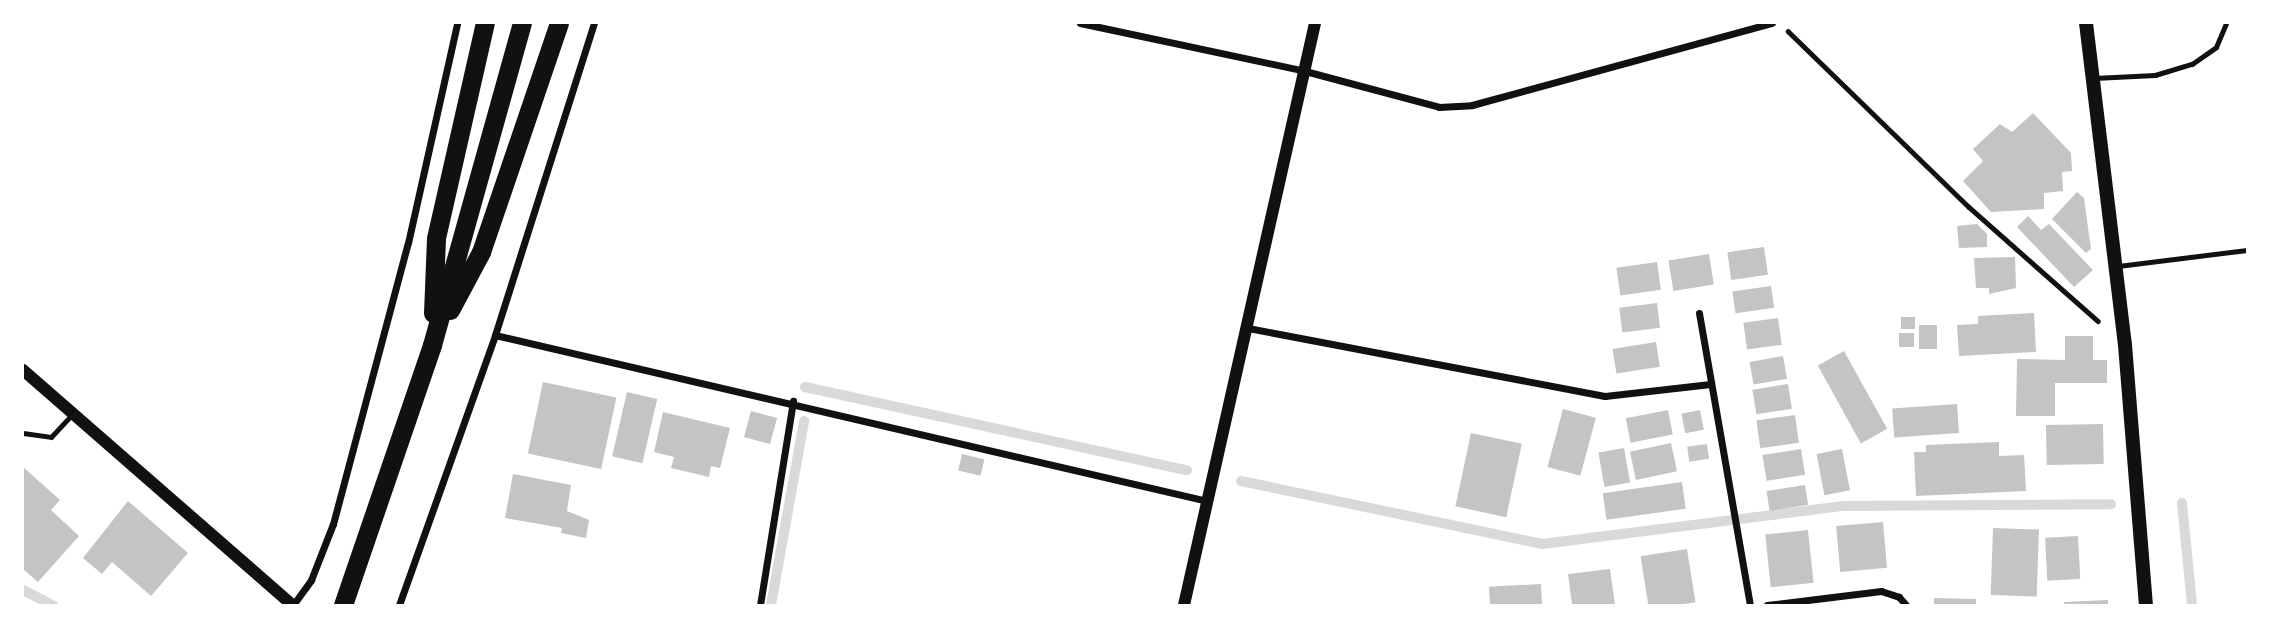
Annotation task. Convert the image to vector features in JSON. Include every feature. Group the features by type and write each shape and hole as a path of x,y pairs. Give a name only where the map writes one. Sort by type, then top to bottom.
{"highway":[{"path":"432,345 436,238 485,23"},
{"path":"342,605 432,345 523,23"},
{"path":"432,345 481,251 559,23"}],"main road":[{"path":"2086,23 2125,345 2146,605"}],"street":[{"path":"23,370 292,605 310,580 333,524 408,243 457,23"},
{"path":"399,605 495,335 594,23"},
{"path":"1080,23 1305,71 1439,107 1472,105 1773,23"},
{"path":"1184,605 1315,23"},
{"path":"1699,313 1750,605"},
{"path":"1248,328 1595,394 1710,384"},
{"path":"495,335 793,401 1207,501"},
{"path":"760,605 793,401"},
{"path":"1767,605 1881,591 1899,597 1906,605"}],"lane":[{"path":"2091,78 2155,75 2192,64 2216,47 2226,23"},
{"path":"2115,267 2247,250"},
{"path":"23,432 51,437 73,413"}],"path":[{"path":"1780,23 1969,207 2125,345"}],"building":[{"path":"2033,113 2071,153 2072,171 2062,172 2063,191 2044,193 2044,209 1991,212 1963,181 1983,161 1973,149 2000,124 2012,132"},
{"path":"2077,192 2084,198 2091,249 2086,253 2052,219"},
{"path":"2028,216 2041,230 2049,224 2093,270 2074,287 2017,227"},
{"path":"1977,224 1987,234 1987,247 1959,248 1957,226"},
{"path":"1764,247 1768,275 1731,280 1727,252"},
{"path":"1709,254 1714,285 1673,291 1669,260"},
{"path":"2015,257 2016,288 1989,294 1989,288 1976,288 1974,258"},
{"path":"1657,262 1661,290 1620,295 1616,268"},
{"path":"1771,286 1774,308 1735,313 1732,291"},
{"path":"1657,303 1660,328 1622,332 1619,308"},
{"path":"2034,313 2036,352 1959,356 1957,325 1978,324 1978,316"},
{"path":"1901,317 1915,317 1915,329 1901,329"},
{"path":"1778,318 1782,345 1747,350 1743,323"},
{"path":"1919,325 1937,325 1937,349 1919,349"},
{"path":"1899,333 1914,333 1914,347 1899,347"},
{"path":"2065,336 2093,336 2093,360 2107,360 2107,383 2055,383 2055,416 2016,416 2017,359 2065,360"},
{"path":"1656,342 1660,367 1616,374 1613,349"},
{"path":"1844,351 1887,429 1861,443 1818,366"},
{"path":"1783,356 1787,379 1754,385 1750,362"},
{"path":"543,382 616,398 601,469 528,453"},
{"path":"1788,384 1792,409 1756,414 1752,390"},
{"path":"627,392 657,399 642,463 612,456"},
{"path":"1957,404 1959,433 1894,437 1892,409"},
{"path":"1563,409 1596,418 1580,476 1547,467"},
{"path":"1668,410 1673,435 1631,443 1626,418"},
{"path":"1700,410 1704,430 1685,433 1681,414"},
{"path":"751,411 777,418 770,444 744,437"},
{"path":"663,412 730,428 720,468 711,466 709,477 671,468 674,457 654,452"},
{"path":"1795,415 1799,443 1760,448 1756,420"},
{"path":"2103,424 2104,464 2047,465 2046,425"},
{"path":"1471,433 1522,444 1506,517 1455,506"},
{"path":"1999,442 1999,456 2024,455 2026,491 1916,496 1914,452 1926,452 1926,445"},
{"path":"1671,443 1677,471 1636,480 1630,452"},
{"path":"1707,444 1709,459 1689,462 1687,447"},
{"path":"1624,448 1630,482 1604,487 1598,453"},
{"path":"1801,449 1805,475 1767,481 1762,455"},
{"path":"1842,449 1850,490 1824,495 1816,454"},
{"path":"962,454 984,459 981,476 958,471"},
{"path":"23,467 60,500 51,510 79,536 38,582 23,569"},
{"path":"513,474 571,485 567,511 589,520 586,538 561,533 562,528 505,518"},
{"path":"1682,482 1686,509 1607,520 1603,493"},
{"path":"1805,485 1808,505 1770,511 1766,491"},
{"path":"128,501 188,553 151,596 112,562 102,574 83,558"},
{"path":"1883,522 1887,568 1840,572 1836,526"},
{"path":"1993,528 2039,530 2037,597 1991,595"},
{"path":"1808,530 1814,583 1771,587 1765,534"},
{"path":"2078,536 2080,579 2047,581 2045,538"},
{"path":"1687,549 1695,602 1648,605 1641,556"},
{"path":"1610,569 1615,605 1572,605 1568,574"},
{"path":"1541,584 1542,605 1490,605 1489,587"},
{"path":"1934,598 1976,599 1976,605 1934,605"},
{"path":"2108,600 2108,605 2064,605 2064,602"}],"waterway":[{"path":"805,387 1187,470"},
{"path":"771,605 804,421"},
{"path":"1241,481 1542,544 1844,506 2111,504"},
{"path":"2182,503 2192,605"},
{"path":"23,590 53,605"}]}
